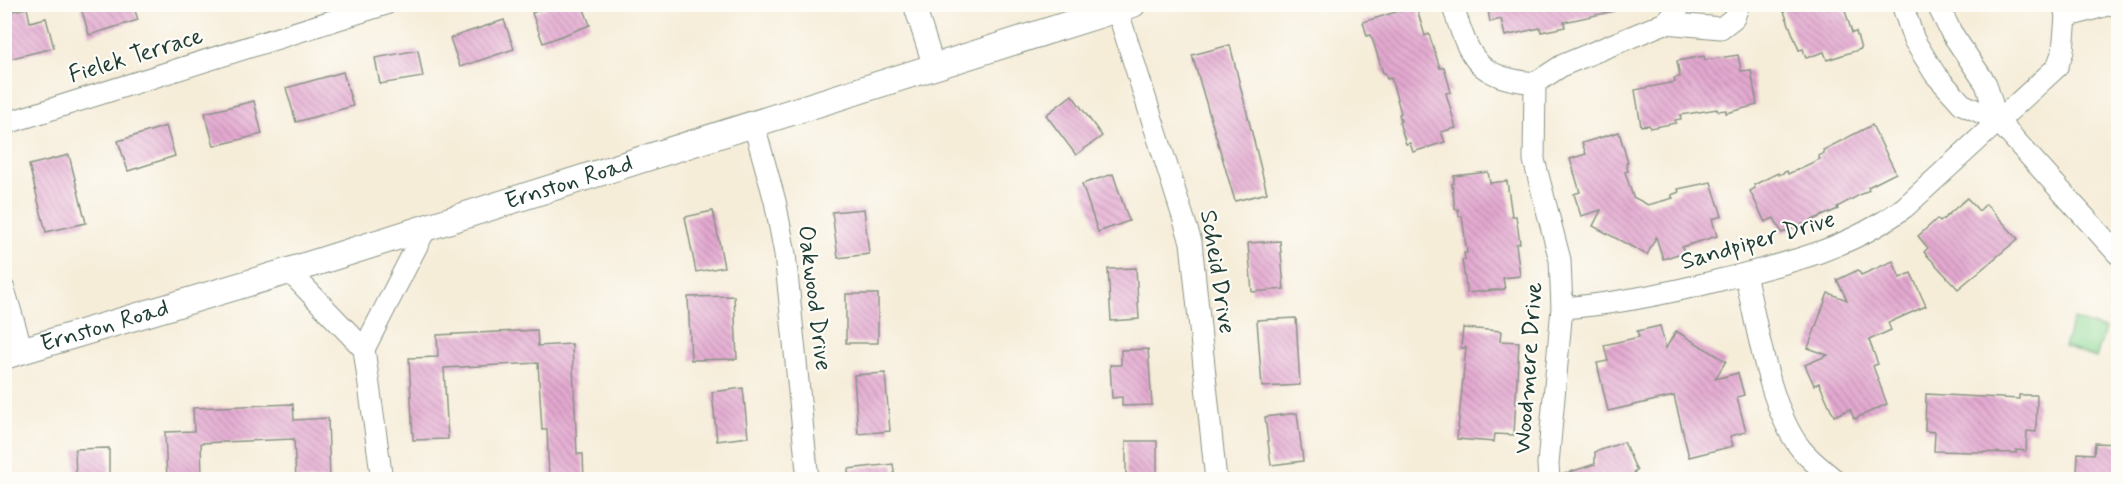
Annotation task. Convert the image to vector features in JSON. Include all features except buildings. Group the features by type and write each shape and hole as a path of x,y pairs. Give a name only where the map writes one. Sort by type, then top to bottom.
{"street":[{"name":"Fielek Terrace","path":"4,124 386,4"},
{"path":"914,4 934,67"},
{"path":"1452,4 1467,51 1485,69 1506,80 1535,83 1563,65 1665,23 1682,4"},
{"path":"1665,23 1721,28 1734,18 1739,4"},
{"path":"1902,4 1914,40 1935,74 1962,104 1997,120 2118,254"},
{"path":"1937,4 1951,32 1986,84 1997,120"},
{"path":"2065,11 2111,4"},
{"name":"Ernston Road","path":"13,353 289,271 1125,7"},
{"name":"Scheid Drive","path":"1125,7 1191,242 1216,480"},
{"name":"Sandpiper Drive","path":"1562,308 1620,303 1745,274 1821,253 1881,225 2056,67 2063,51 2065,11"},
{"name":"Woodmere Drive","path":"1535,83 1534,160 1560,260 1562,308 1548,464 1549,480"},
{"name":"Oakwood Drive","path":"754,125 775,201 785,254 808,480"},
{"path":"382,480 364,349 426,228"},
{"path":"289,271 364,349"},
{"path":"1745,274 1775,396 1786,423 1800,448 1835,480"},
{"path":"4,289 13,353"}],"green space":[{"path":"2073,319 2105,329 2096,358 2064,347"}]}
